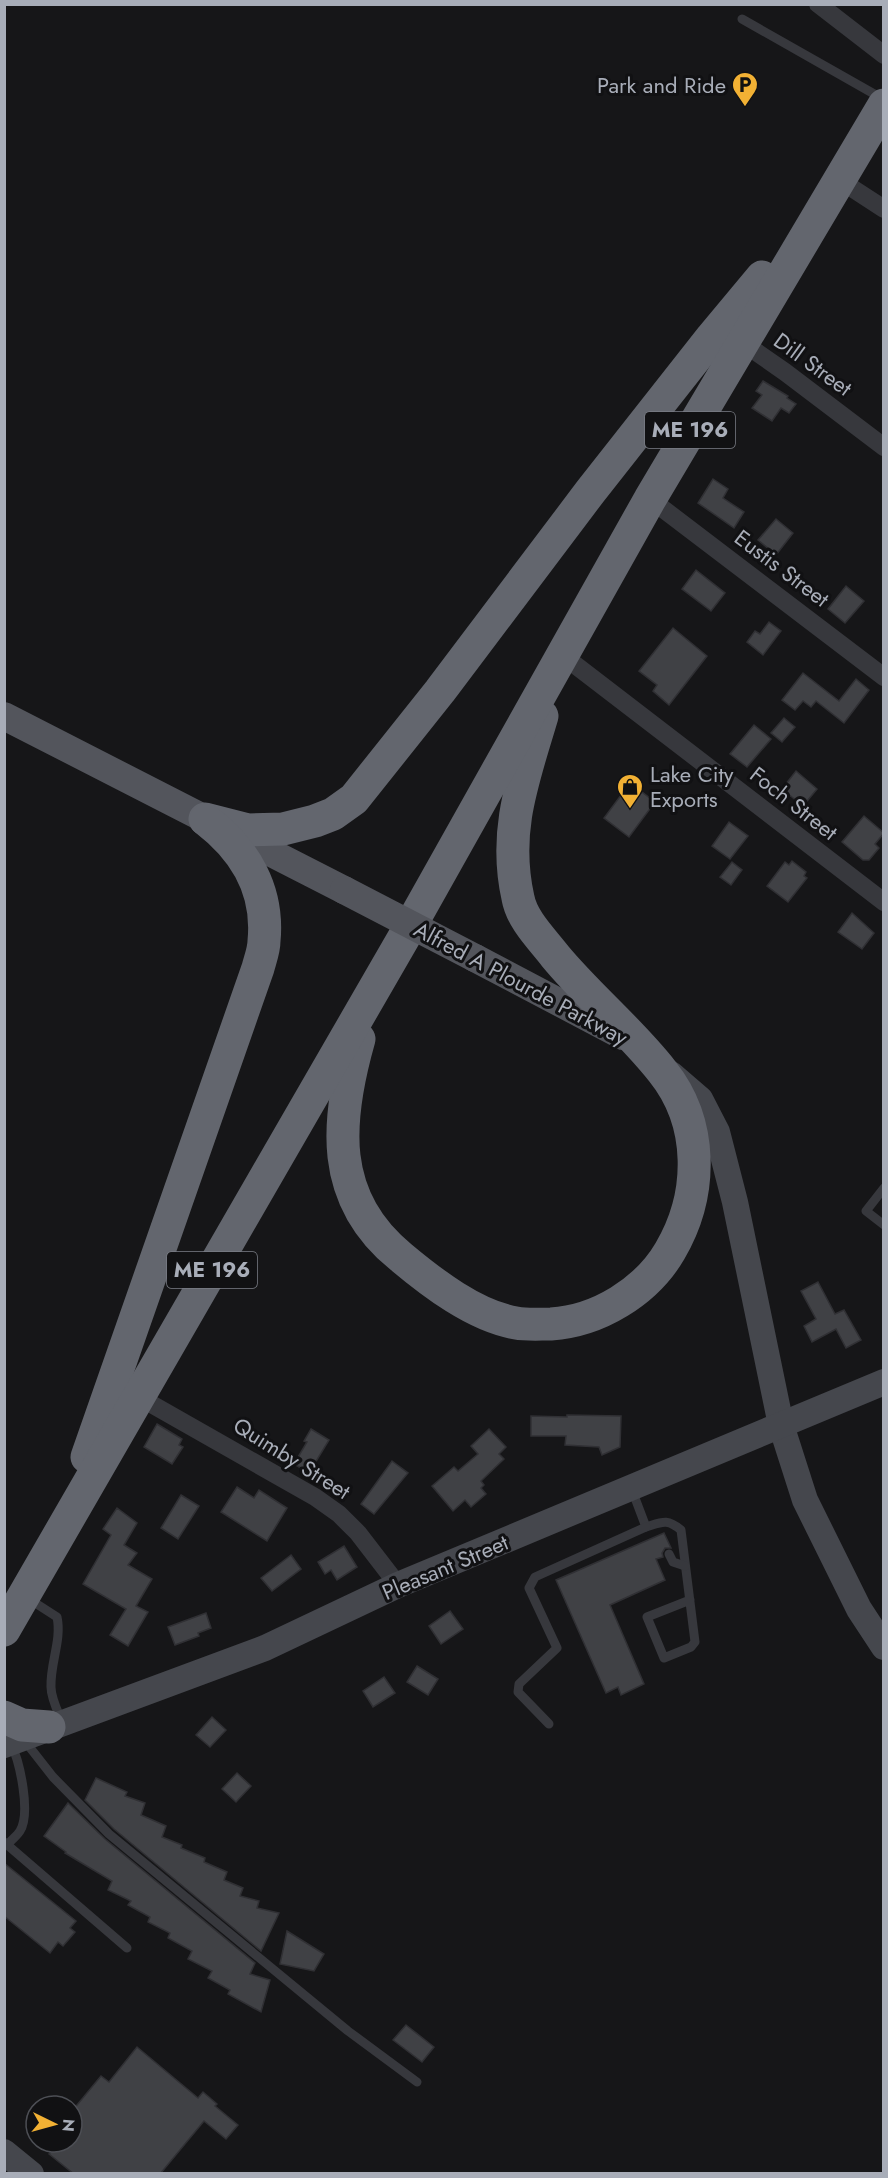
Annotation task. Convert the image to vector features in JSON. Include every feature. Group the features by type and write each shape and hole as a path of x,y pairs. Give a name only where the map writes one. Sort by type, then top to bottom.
{"highway":[{"name":"ME 196","path":"4,1630 373,991 650,499 838,179 882,109"},
{"path":"205,819 248,830 283,829 333,814 354,799 712,336 822,207"},
{"path":"373,991 347,1081 342,1130 344,1158 350,1187 359,1208 387,1246 439,1286 481,1311 514,1323 558,1323 593,1315 617,1303 649,1279 666,1258 679,1235 692,1198 695,1172 693,1145 687,1119 677,1095 663,1072 575,980 534,929 518,902 511,853 517,802 561,654"},
{"path":"51,1549 83,1469 150,1282 258,968 264,941 263,911 255,875 238,849 205,819"}],"main road":[{"name":"Alfred A Plourde Parkway","path":"4,716 613,1029 646,1053 700,1099 717,1132 735,1202 781,1425 805,1500 847,1587 873,1623 884,1647"},
{"name":"Pleasant Street","path":"25,1732 265,1648 398,1586 884,1382"},
{"path":"4,2152 31,2174"}],"street":[{"path":"818,4 884,54"},
{"path":"838,179 884,208"},
{"name":"Dill Street","path":"742,342 884,447"},
{"name":"Eustis Street","path":"650,499 884,677"},
{"name":"Foch Street","path":"561,654 884,902"},
{"name":"Quimby Street","path":"139,1397 306,1491 339,1514 358,1533 398,1586"}],"lane":[{"path":"742,19 882,109"},
{"path":"884,1188 866,1212 884,1225"},
{"path":"631,1488 646,1527"},
{"path":"549,1724 518,1692 519,1684 557,1648 529,1588 535,1577 646,1527 665,1521 681,1530 685,1566 690,1600 695,1642 691,1647 664,1658 647,1617 690,1600"},
{"path":"656,1524 660,1534"},
{"path":"669,1554 673,1562 685,1566"},
{"path":"24,1596 57,1617 60,1630 52,1665 50,1690 25,1732 18,1758 25,1806 21,1830 6,1843 127,1948"},
{"path":"25,1732 54,1777 109,1834 332,2019 417,2082"}],"building":[{"path":"763,381 788,396 787,398 796,404 789,413 781,408 772,421 752,408 762,395 756,391"},
{"path":"713,479 728,489 723,498 744,512 734,528 698,503"},
{"path":"776,519 793,533 776,555 758,540"},
{"path":"696,570 725,593 711,611 682,589"},
{"path":"846,586 864,601 845,623 828,609"},
{"path":"769,622 781,631 763,655 747,642 755,631 760,634"},
{"path":"673,628 707,656 669,705 653,691 657,685 639,671"},
{"path":"803,673 839,701 856,679 869,690 844,723 816,701 811,707 803,701 795,710 782,700"},
{"path":"784,718 795,727 782,742 771,733"},
{"path":"754,725 771,739 747,767 730,754"},
{"path":"796,771 817,789 803,806 782,789"},
{"name":"Lake City Exports","path":"630,783 655,802 629,837 604,818"},
{"path":"864,816 884,833 875,844 879,848 869,860 863,860 842,842"},
{"path":"729,822 748,836 730,859 712,846"},
{"path":"792,861 806,872 804,876 807,878 788,902 767,886 785,862 789,865"},
{"path":"732,862 742,870 731,885 720,877"},
{"path":"852,913 874,933 862,949 838,932"},
{"path":"818,1282 835,1314 844,1310 861,1340 846,1348 836,1329 812,1342 804,1326 816,1319 801,1291"},
{"path":"567,1415 621,1416 620,1447 602,1455 599,1447 565,1445 566,1436 531,1436 531,1416 567,1417"},
{"path":"157,1424 182,1439 179,1445 183,1447 172,1464 144,1447"},
{"path":"311,1429 329,1440 309,1473 294,1464 307,1442 304,1441"},
{"path":"489,1429 506,1447 499,1454 504,1459 481,1481 484,1485 481,1488 486,1494 471,1507 465,1500 453,1511 432,1486 454,1467 458,1471 478,1454 471,1446"},
{"path":"392,1461 408,1473 374,1514 361,1504"},
{"path":"237,1487 254,1498 259,1490 287,1508 267,1541 221,1512"},
{"path":"181,1495 199,1506 178,1539 161,1528"},
{"path":"117,1508 137,1523 124,1545 137,1553 128,1565 152,1579 136,1606 148,1612 128,1646 110,1635 126,1609 83,1584 111,1535 103,1529"},
{"path":"664,1533 671,1548 665,1548 662,1553 663,1557 656,1559 665,1580 610,1605 644,1684 621,1695 618,1687 606,1693 556,1580"},
{"path":"344,1546 357,1567 337,1580 331,1570 325,1574 318,1562"},
{"path":"291,1555 301,1569 272,1591 261,1578"},
{"path":"450,1611 463,1629 441,1644 429,1626"},
{"path":"206,1613 211,1628 198,1633 199,1636 175,1645 168,1627"},
{"path":"417,1666 438,1679 428,1695 407,1682"},
{"path":"384,1677 395,1693 373,1707 363,1691"},
{"path":"212,1717 226,1730 210,1747 196,1735"},
{"path":"237,1773 251,1786 236,1802 222,1789"},
{"path":"96,1778 127,1792 125,1796 145,1803 141,1815 166,1826 162,1837 182,1845 181,1848 205,1858 204,1862 227,1872 224,1880 243,1888 240,1896 259,1901 257,1908 279,1913 261,1951 114,1829 85,1800"},
{"path":"68,1803 105,1839 255,1963 250,1974 270,1980 261,2012 228,1994 230,1990 208,1978 212,1971 188,1959 192,1951 168,1938 170,1933 148,1922 150,1917 128,1905 131,1901 108,1890 112,1881 65,1853 44,1836"},
{"path":"4,1863 76,1921 70,1928 75,1932 63,1946 58,1942 50,1953 4,1916"},
{"path":"287,1931 324,1954 314,1971 280,1964"},
{"path":"406,2025 434,2047 422,2062 393,2040"},
{"path":"137,2047 198,2098 203,2092 217,2104 215,2106 238,2125 226,2139 204,2121 160,2174 74,2174 49,2154 84,2154 84,2097 101,2076 109,2082"}],"place":[{"name":"Park and Ride","path":"745,108"},
{"name":"Lake City Exports","path":"630,810"}]}
